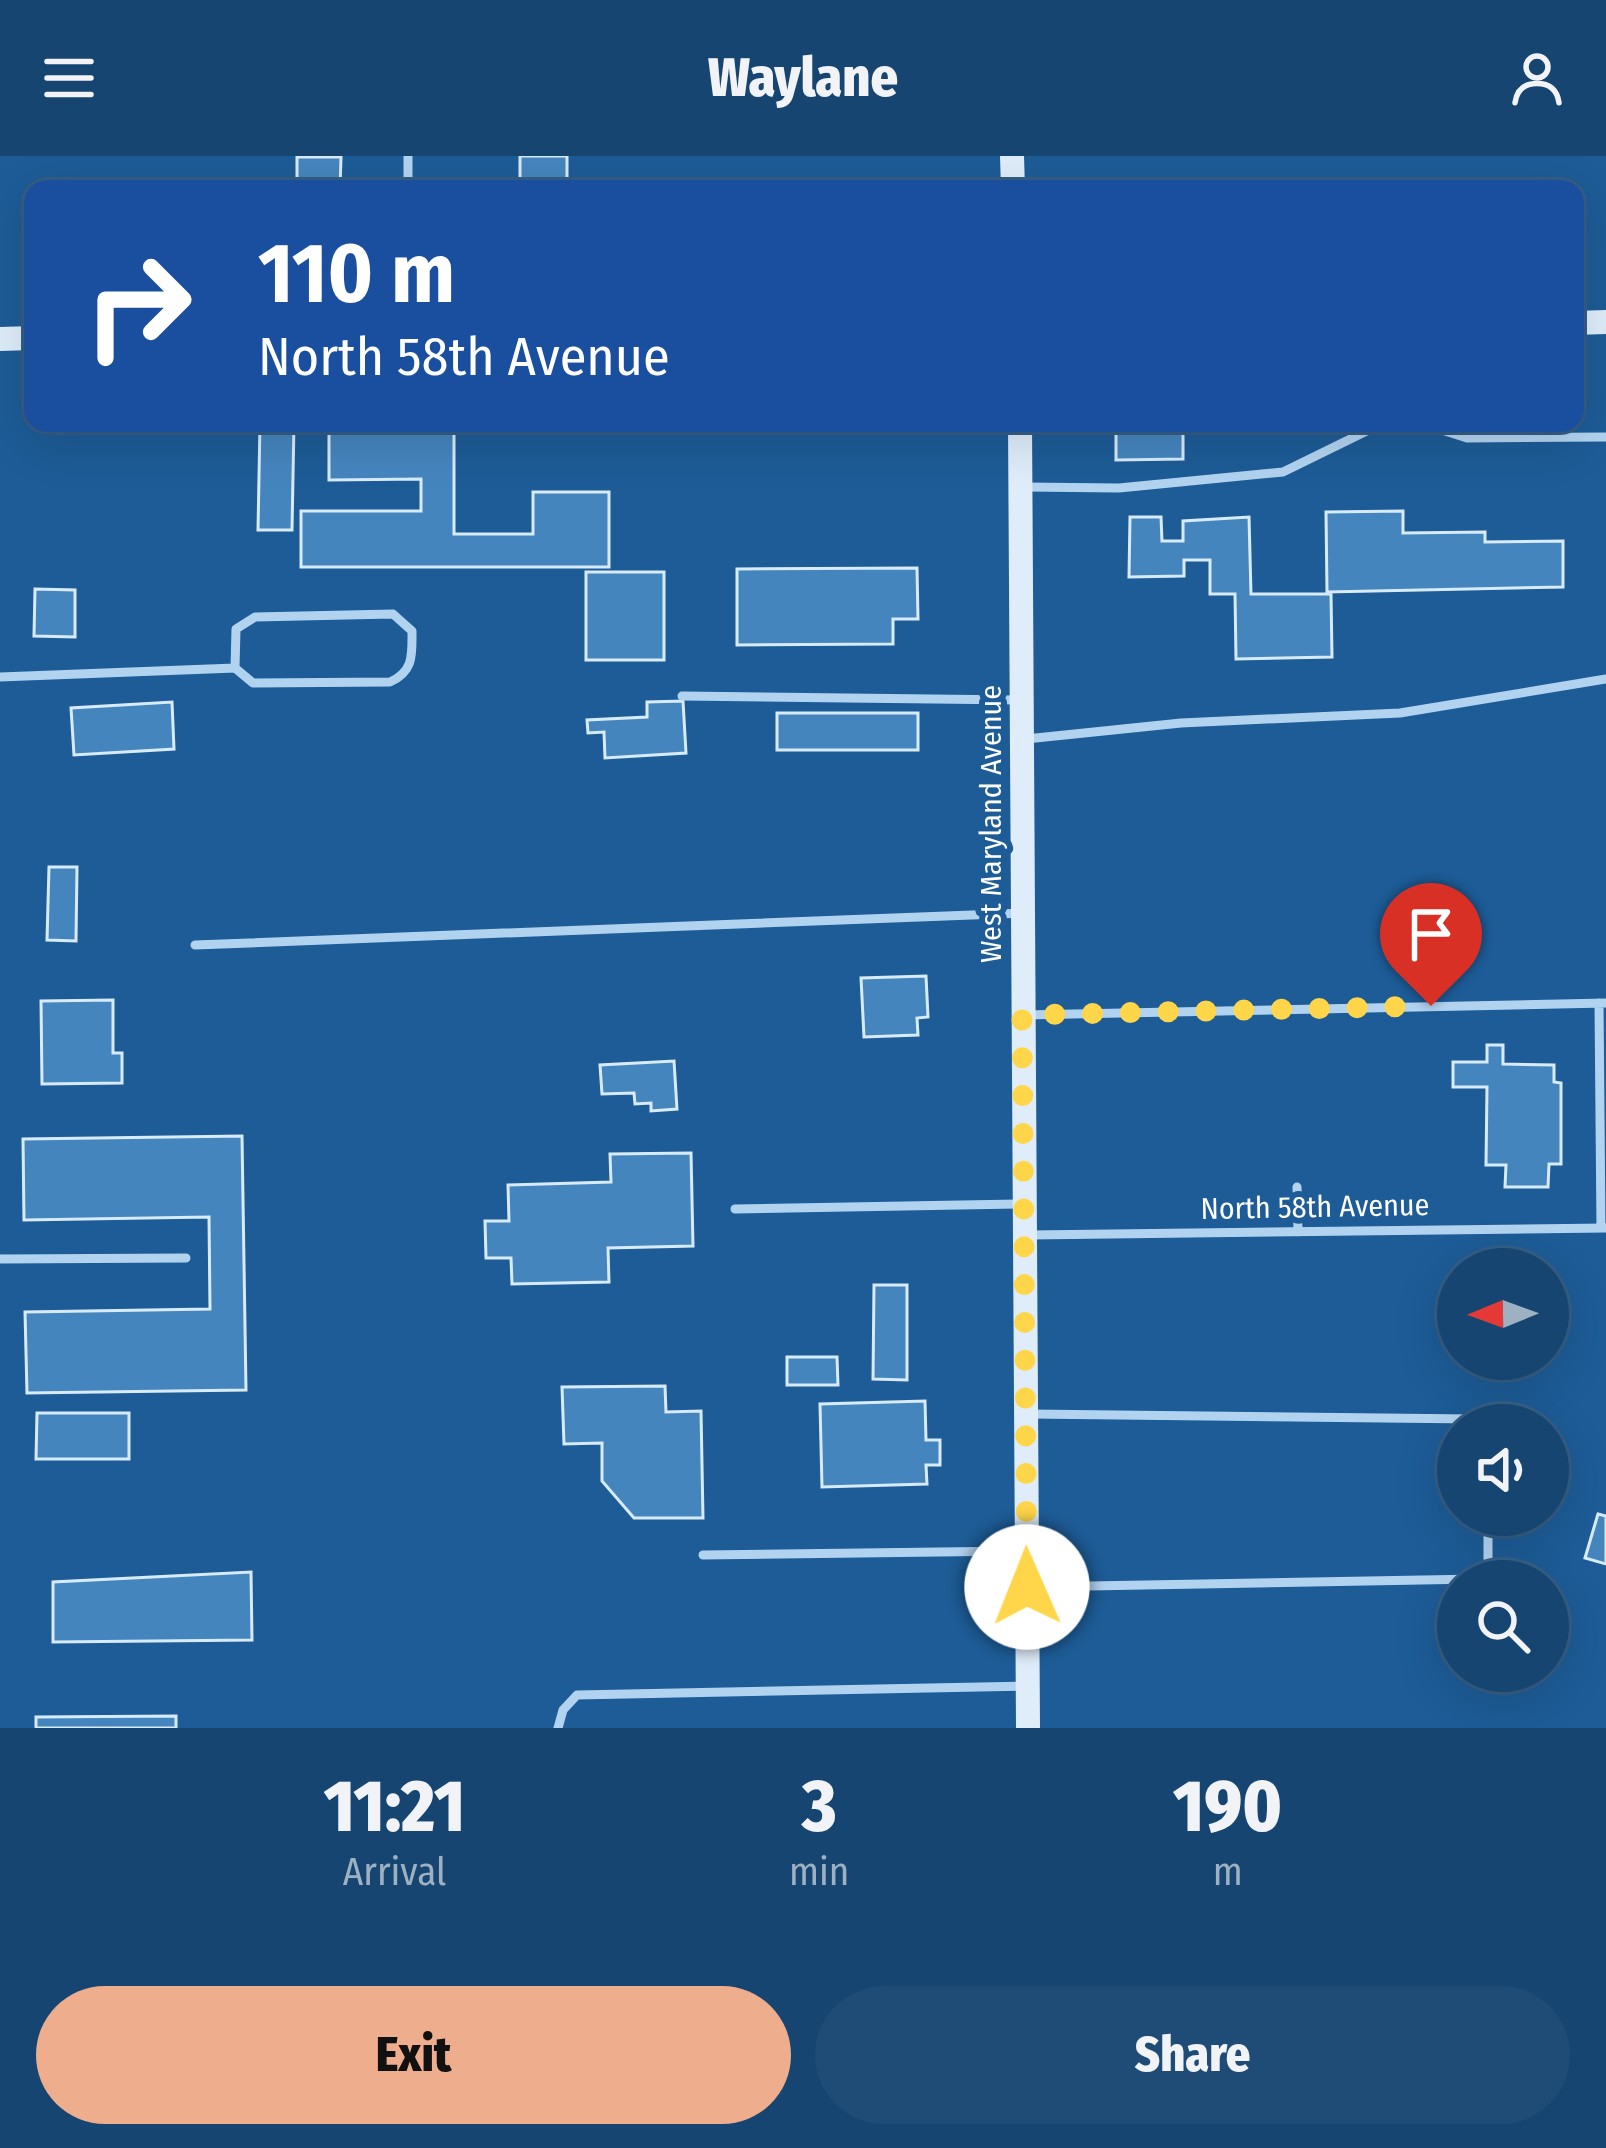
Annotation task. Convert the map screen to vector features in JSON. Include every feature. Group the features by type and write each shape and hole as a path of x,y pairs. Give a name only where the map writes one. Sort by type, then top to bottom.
{"street":[{"name":"West Maryland Avenue","path":"1020,432 1028,1728"}],"lane":[{"path":"1020,487 1119,488 1283,472 1365,432"},
{"path":"1448,432 1467,438 1606,437"},
{"path":"0,677 235,668 253,682 390,682 405,675 412,662 412,631 393,614 255,616 236,629 235,668"},
{"path":"1021,739 1181,723 1400,713 1606,679"},
{"path":"682,696 1021,700"},
{"path":"195,945 1022,913"},
{"path":"1022,1015 1602,1003 1604,1228"},
{"path":"1297,1186 1298,1232"},
{"path":"735,1209 1024,1204"},
{"name":"North 58th Avenue","path":"1024,1234 1604,1228"},
{"path":"0,1259 186,1258"},
{"path":"1026,1414 1437,1419"},
{"path":"1027,1587 1477,1580 1488,1573 1488,1536"},
{"path":"703,1556 1026,1551"},
{"path":"558,1728 563,1710 577,1695 1028,1687"}],"building":[{"path":"520,156 567,156 567,179 520,179"},
{"path":"297,157 341,157 340,180 297,180"},
{"path":"260,432 294,432 292,530 258,530"},
{"path":"329,432 454,432 454,534 533,534 533,492 609,492 609,567 301,567 301,511 421,511 421,479 329,480"},
{"path":"1116,432 1183,432 1183,459 1116,460"},
{"path":"1403,511 1403,533 1485,532 1485,542 1563,541 1563,587 1327,592 1326,512"},
{"path":"1130,517 1161,517 1162,541 1183,541 1183,521 1249,517 1251,594 1331,594 1332,657 1236,659 1235,594 1210,594 1210,560 1184,560 1184,576 1129,577"},
{"path":"917,568 918,619 893,619 893,644 737,645 737,569"},
{"path":"586,572 664,572 664,660 586,660"},
{"path":"35,589 75,590 75,637 34,636"},
{"path":"683,701 686,753 605,758 604,732 588,733 587,720 647,717 647,702"},
{"path":"172,702 174,749 74,755 71,708"},
{"path":"777,713 918,713 918,750 777,750"},
{"path":"49,867 77,867 76,941 47,940"},
{"path":"926,976 928,1017 917,1018 918,1035 864,1037 861,978"},
{"path":"113,1000 113,1053 122,1053 122,1083 42,1084 41,1001"},
{"path":"1487,1045 1503,1045 1503,1064 1554,1065 1554,1082 1561,1083 1561,1164 1549,1164 1548,1187 1505,1187 1506,1165 1486,1165 1487,1087 1453,1087 1453,1062 1487,1062"},
{"path":"674,1061 677,1109 651,1111 651,1103 635,1104 634,1093 602,1094 600,1065"},
{"path":"242,1136 246,1390 27,1393 25,1312 210,1309 209,1217 24,1220 23,1139"},
{"path":"691,1153 693,1246 608,1248 609,1282 512,1284 511,1258 486,1258 485,1221 509,1221 508,1185 611,1182 610,1154"},
{"path":"874,1285 907,1285 907,1380 873,1379"},
{"path":"787,1357 837,1357 838,1385 787,1385"},
{"path":"665,1386 666,1412 701,1411 703,1518 634,1518 602,1481 602,1443 564,1444 562,1387"},
{"path":"925,1401 926,1440 940,1440 940,1465 926,1465 927,1484 822,1487 820,1404"},
{"path":"37,1413 129,1413 129,1459 36,1459"},
{"path":"1598,1514 1606,1516 1606,1564 1585,1558"},
{"path":"251,1572 252,1640 53,1642 53,1582"},
{"path":"176,1716 176,1728 36,1728 36,1717"}],"route":[{"path":"1027,1587 1022,1015 1431,1006"}]}
